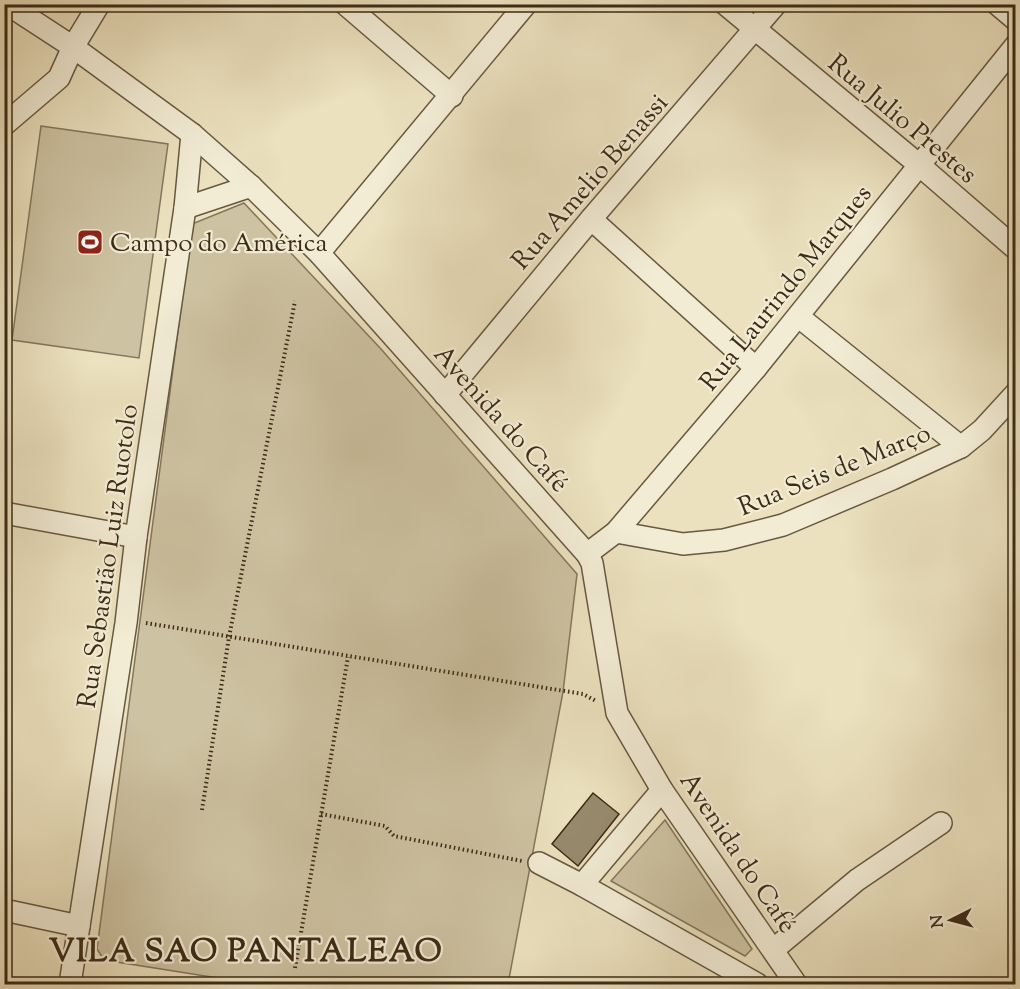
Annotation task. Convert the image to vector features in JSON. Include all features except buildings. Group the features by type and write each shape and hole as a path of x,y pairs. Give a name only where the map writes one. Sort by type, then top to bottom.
{"street":[{"name":"Avenida do Café","path":"7,4 73,47 192,134 250,186 319,254 586,554 592,563 617,713 662,790 796,984"},
{"path":"4,125 59,78 73,47 99,4"},
{"path":"345,4 452,96"},
{"path":"319,254 526,4"},
{"name":"Rua Julio Prestes","path":"725,4 918,164 1016,249"},
{"name":"Rua Amelio Benassi","path":"445,395 591,219 776,4"},
{"path":"997,4 1016,20"},
{"name":"Rua Laurindo Marques","path":"586,554 616,532 756,368 1016,45"},
{"name":"Rua Sebastião Luiz Ruotolo","path":"70,984 126,622 136,537 185,208 192,134"},
{"path":"185,208 250,186"},
{"path":"591,219 756,368"},
{"path":"799,317 961,447"},
{"name":"Rua Seis de Março","path":"616,532 683,544 724,540 753,534 794,520 961,447 982,430 1016,393"},
{"path":"4,513 136,537"},
{"path":"582,885 662,790"},
{"path":"772,950 857,880 941,823"},
{"path":"531,862 582,885 757,984"},
{"path":"4,910 79,926"}],"path":[{"path":"202,810 229,637 295,301"},
{"path":"126,622 139,622 583,694 617,713"},
{"path":"295,968 348,657"},
{"path":"321,814 385,826 394,836 531,862"}],"shaded area":[{"name":"Campo do América","path":"41,126 168,144 139,358 12,340"},
{"path":"244,203 381,349 577,574 563,692 508,984 256,984 104,960 97,949 192,224"},
{"path":"665,820 752,949 745,956 611,881"}],"place":[{"name":"Campo do América","path":"90,242"}],"district":[{"name":"VILA SAO PANTALEAO","path":"246,950"}]}
